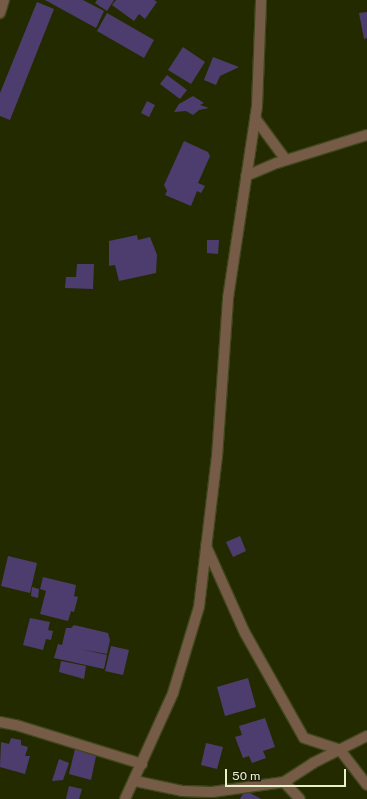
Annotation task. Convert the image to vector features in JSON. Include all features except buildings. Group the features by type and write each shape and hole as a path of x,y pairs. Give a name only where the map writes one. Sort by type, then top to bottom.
{"street":[{"path":"0,13 4,0"},
{"path":"125,799 135,781 173,693 195,626 218,458 228,298 255,118 261,0"},
{"path":"255,118 286,160"},
{"path":"246,176 286,160 367,135"},
{"path":"206,546 245,633 304,738 340,750 367,785"},
{"path":"0,722 16,725 142,764"},
{"path":"135,781 182,792 212,792 284,782 314,763 367,736"},
{"path":"284,782 300,799"}]}
